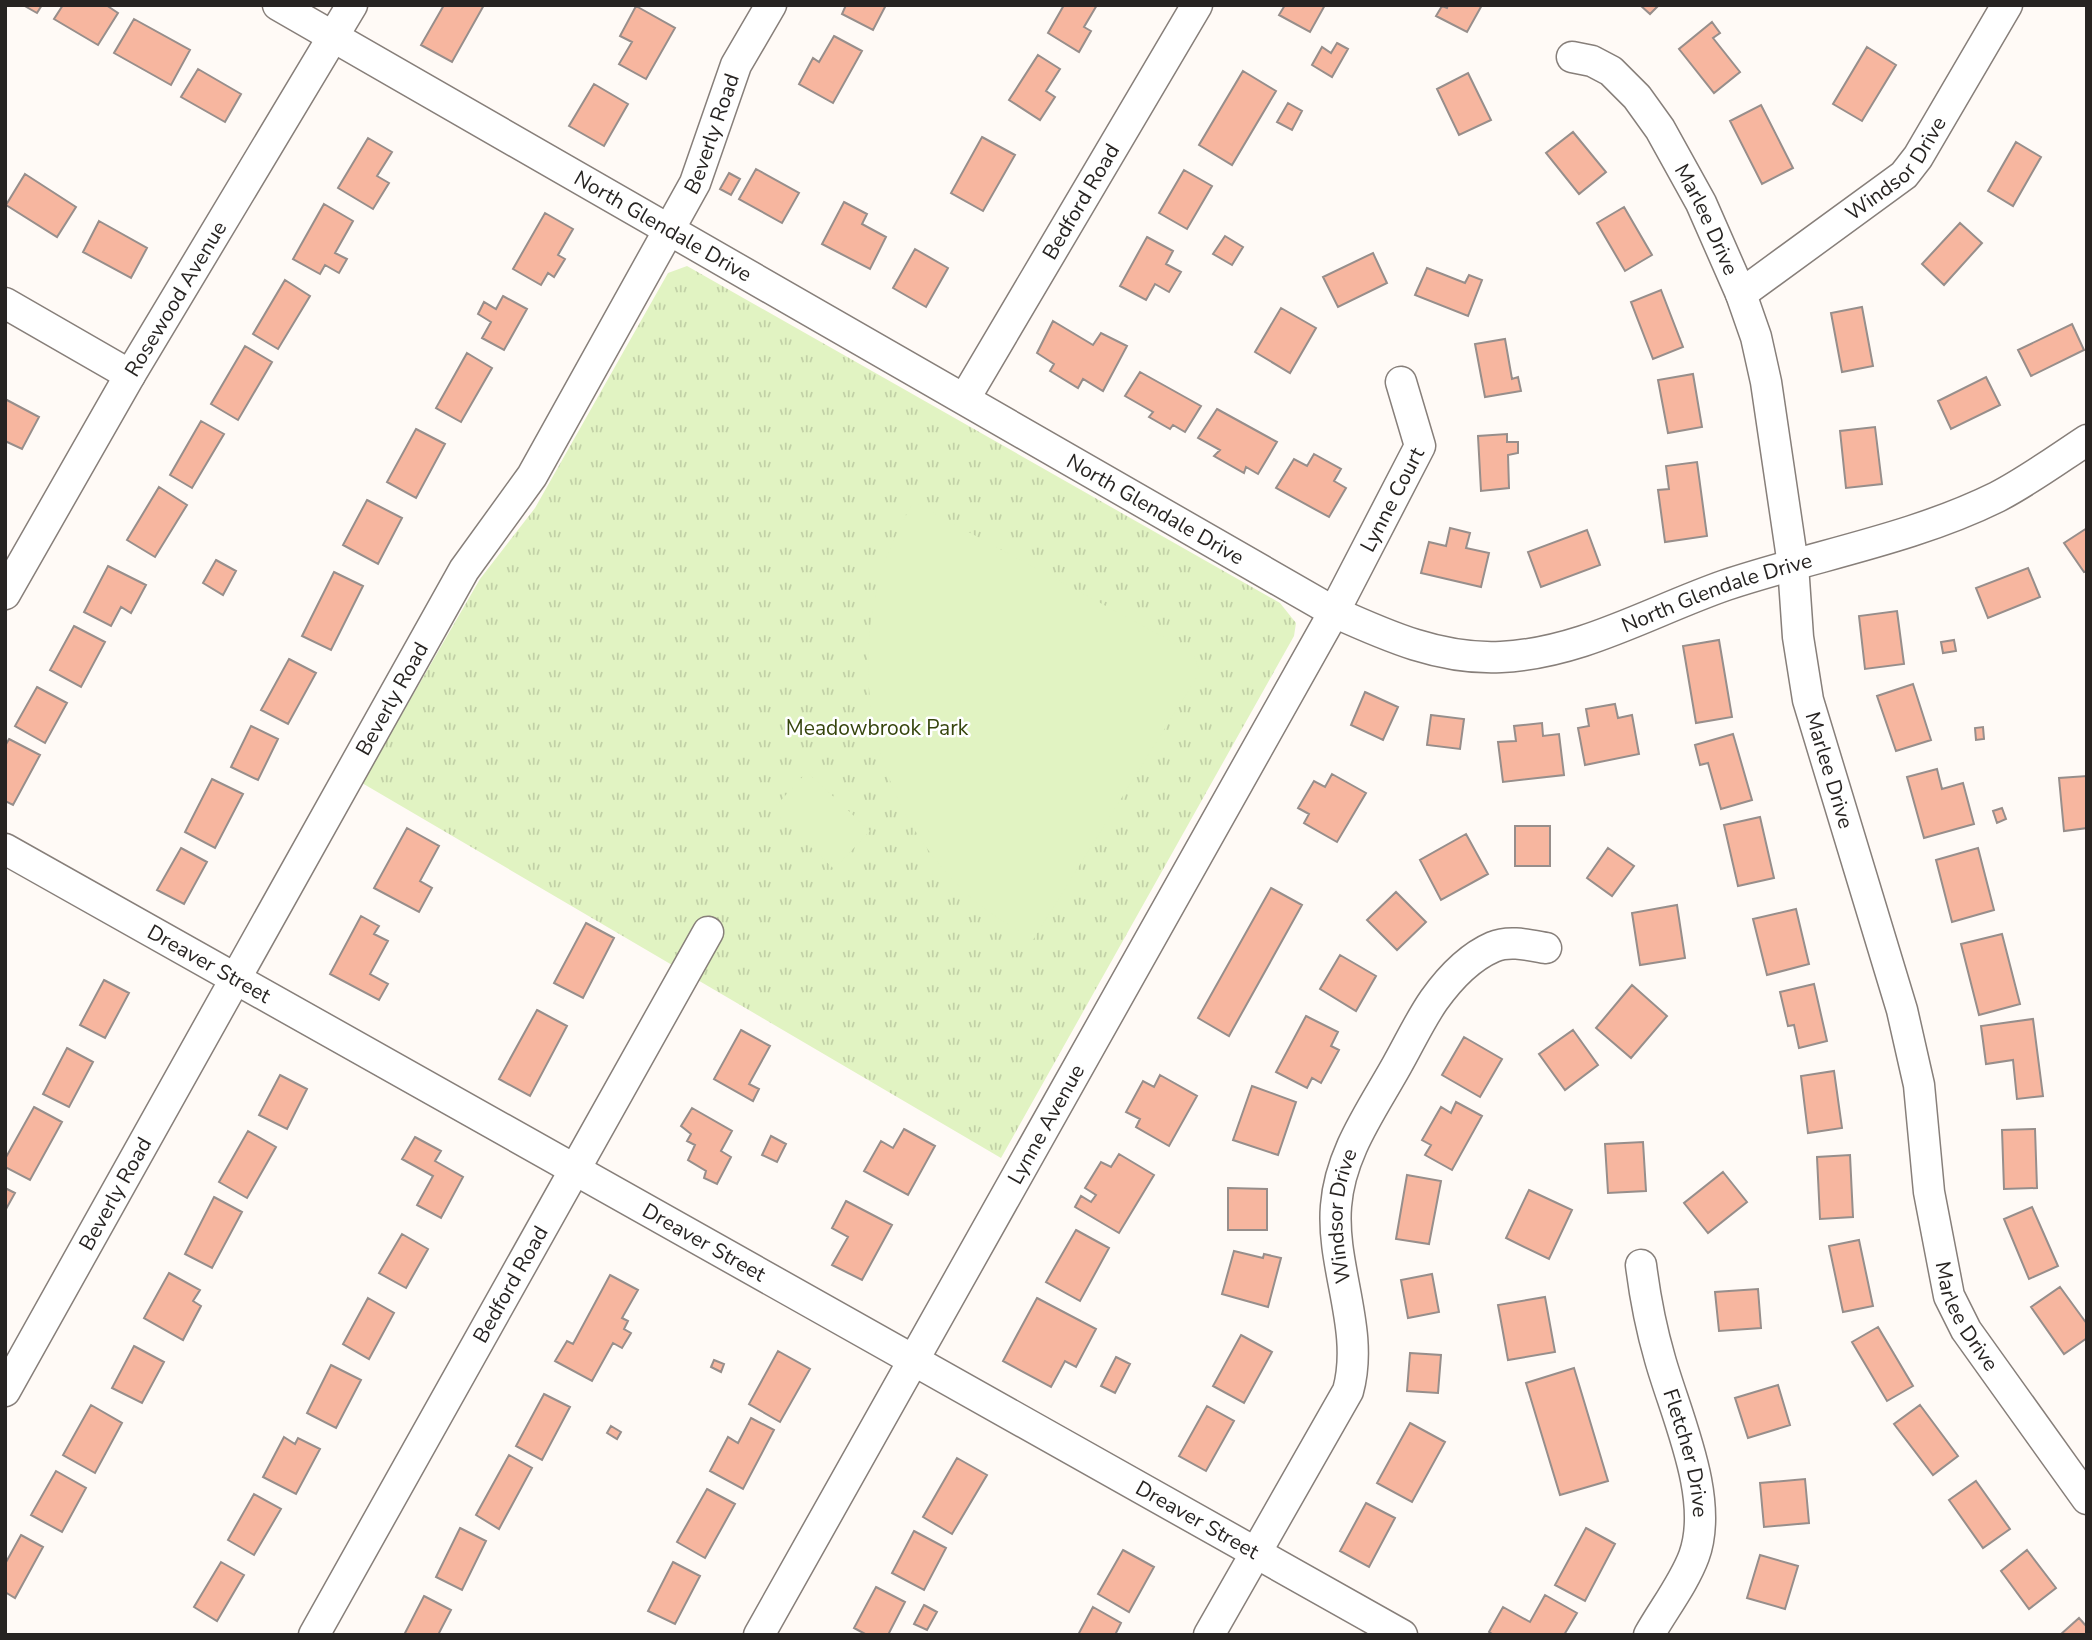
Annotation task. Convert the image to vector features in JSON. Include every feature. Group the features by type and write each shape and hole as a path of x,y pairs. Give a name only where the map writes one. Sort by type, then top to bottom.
{"street":[{"name":"North Glendale Drive","path":"278,5 1334,612 1388,637 1427,649 1498,658 1539,654 1588,640 1725,585 1958,514 1999,496 2087,440"},
{"name":"Rosewood Avenue","path":"5,594 130,375 352,5"},
{"name":"Beverly Road","path":"5,1391 464,570 532,477 695,183 736,65 771,5"},
{"name":"Bedford Road","path":"965,398 1197,5"},
{"name":"Windsor Drive","path":"1741,294 1904,175 1918,157 2007,5"},
{"name":"Marlee Drive","path":"1572,57 1592,61 1611,71 1645,107 1701,203 1741,294 1756,337 1766,382 1793,565 1798,637 1808,700 1902,1010 1919,1085 1929,1192 1949,1296 1966,1330 2087,1499"},
{"path":"5,303 130,375"},
{"name":"Lynne Court","path":"1334,612 1420,446 1401,382"},
{"name":"Lynne Avenue","path":"759,1635 1334,612"},
{"name":"Dreaver Street","path":"5,849 1402,1635"},
{"name":"Bedford Road","path":"314,1635 708,932"},
{"name":"Windsor Drive","path":"1209,1635 1348,1391 1353,1373 1354,1352 1336,1243 1339,1176 1351,1147 1434,1000 1457,974 1476,956 1496,945 1522,943 1546,948"},
{"name":"Fletcher Drive","path":"1641,1265 1645,1298 1660,1358 1698,1492 1700,1522 1694,1556 1649,1635"}],"green space":[{"name":"Meadowbrook Park","path":"687,266 1280,603 1296,623 1294,636 1001,1158 362,783 480,579 535,508 668,273"},
{"path":"913,502 1193,653 1200,672 1033,940 975,901 943,869 917,834 896,796 881,755 872,712 868,669 870,625 885,560"},
{"path":"807,772 870,831 834,869 772,810"}],"building":[{"path":"23,5 42,5 37,13"},
{"path":"63,5 106,5 118,13 98,45 54,19"},
{"path":"444,5 484,5 452,62 421,45"},
{"path":"846,5 886,5 873,30 842,14"},
{"path":"1064,5 1097,5 1084,27 1091,31 1079,52 1048,33"},
{"path":"1285,5 1325,5 1310,32 1279,15"},
{"path":"1448,5 1482,5 1467,32 1436,16 1442,6 1447,8"},
{"path":"1640,5 1659,5 1650,14"},
{"path":"636,6 675,28 646,79 619,64 632,42 620,36"},
{"path":"134,19 190,50 171,85 114,53"},
{"path":"1712,22 1720,33 1713,38 1740,72 1714,93 1679,49"},
{"path":"834,36 862,51 833,103 799,84 813,58 819,62"},
{"path":"1337,43 1348,49 1332,77 1312,65 1322,47 1331,53"},
{"path":"1867,47 1896,65 1862,121 1833,104"},
{"path":"1038,55 1060,69 1046,91 1055,97 1040,120 1009,100"},
{"path":"198,69 241,94 225,122 181,97"},
{"path":"1243,71 1276,91 1232,165 1199,145"},
{"path":"1468,73 1491,120 1459,135 1437,89"},
{"path":"594,84 628,104 604,146 569,126"},
{"path":"1288,103 1302,111 1292,130 1277,122"},
{"path":"1761,105 1793,168 1762,184 1730,121"},
{"path":"1573,132 1606,172 1579,194 1546,153"},
{"path":"982,137 1015,155 983,211 951,193"},
{"path":"368,138 392,152 377,176 389,183 373,209 338,188"},
{"path":"2016,142 2041,157 2013,206 1988,191"},
{"path":"756,169 799,193 782,223 739,199"},
{"path":"1184,170 1212,186 1187,229 1159,213"},
{"path":"729,173 740,179 731,195 720,189"},
{"path":"25,174 76,207 57,237 6,205"},
{"path":"844,202 867,214 862,224 886,237 870,269 822,244"},
{"path":"324,204 353,221 335,253 347,259 339,273 325,265 320,274 293,259"},
{"path":"1624,207 1652,255 1625,271 1597,223"},
{"path":"545,213 573,229 558,255 565,259 554,277 548,273 541,285 513,269"},
{"path":"99,221 147,248 131,278 83,252"},
{"path":"1960,223 1982,243 1944,285 1922,264"},
{"path":"1225,236 1243,247 1232,265 1213,254"},
{"path":"1147,237 1173,251 1166,264 1181,272 1169,292 1155,284 1146,300 1120,286"},
{"path":"915,249 948,268 926,307 893,288"},
{"path":"1373,253 1387,283 1338,307 1323,277"},
{"path":"1427,268 1465,283 1469,275 1482,280 1468,316 1415,295"},
{"path":"285,280 310,296 278,349 253,334"},
{"path":"1661,290 1683,347 1653,359 1631,302"},
{"path":"503,296 527,309 504,350 482,338 491,322 478,314 484,302 496,309"},
{"path":"1862,307 1873,366 1842,372 1831,313"},
{"path":"1281,308 1316,328 1290,373 1255,352"},
{"path":"1053,321 1093,345 1101,333 1127,346 1103,391 1083,379 1078,388 1050,371 1054,364 1037,353"},
{"path":"2072,324 2084,350 2031,376 2018,350"},
{"path":"1505,339 1512,379 1518,377 1521,391 1485,397 1475,344"},
{"path":"245,346 272,362 238,420 211,404"},
{"path":"467,353 492,368 461,422 436,408"},
{"path":"1140,372 1201,406 1185,432 1173,425 1170,429 1149,417 1153,412 1125,396"},
{"path":"1693,374 1702,427 1668,433 1658,380"},
{"path":"1986,377 2000,405 1951,429 1938,401"},
{"path":"5,399 39,417 22,449 5,441"},
{"path":"1217,409 1277,442 1258,474 1246,467 1244,473 1214,456 1220,450 1198,438"},
{"path":"201,421 224,434 192,488 170,475"},
{"path":"1875,427 1882,484 1846,488 1840,431"},
{"path":"416,429 445,444 416,498 387,482"},
{"path":"1507,434 1507,442 1518,442 1518,453 1508,455 1509,488 1481,491 1478,436"},
{"path":"1314,454 1341,469 1334,481 1346,488 1329,517 1276,488 1294,459 1307,466"},
{"path":"1697,462 1707,536 1665,542 1658,490 1669,489 1666,466"},
{"path":"159,487 187,505 155,557 127,540"},
{"path":"367,500 402,518 378,564 343,545"},
{"path":"1450,528 1470,533 1466,548 1489,553 1481,587 1421,573 1429,542 1446,546"},
{"path":"2087,528 2087,571 2084,572 2064,543"},
{"path":"1587,530 1600,565 1541,587 1528,552"},
{"path":"216,560 236,571 223,595 203,583"},
{"path":"108,566 146,585 131,613 121,607 111,626 84,612"},
{"path":"2028,568 2040,597 1988,618 1976,588"},
{"path":"334,572 363,586 331,650 302,636"},
{"path":"1897,611 1904,664 1865,669 1859,616"},
{"path":"74,626 105,642 81,687 50,670"},
{"path":"1719,640 1732,717 1696,723 1683,646"},
{"path":"1954,640 1956,651 1943,653 1941,642"},
{"path":"289,659 316,673 288,724 261,710"},
{"path":"1913,684 1931,740 1896,751 1877,696"},
{"path":"37,687 67,703 45,743 15,726"},
{"path":"1365,692 1398,707 1383,740 1351,725"},
{"path":"1615,704 1618,718 1632,715 1639,754 1585,765 1578,728 1589,726 1586,709"},
{"path":"1431,715 1464,719 1460,749 1427,745"},
{"path":"1542,723 1543,736 1559,734 1564,775 1503,782 1498,742 1516,741 1514,726"},
{"path":"251,726 278,739 258,780 231,767"},
{"path":"1983,727 1984,739 1976,740 1975,728"},
{"path":"1733,734 1752,800 1721,809 1708,763 1700,765 1695,745"},
{"path":"9,739 40,755 13,805 5,801 5,746"},
{"path":"1937,769 1942,789 1963,783 1974,824 1924,838 1907,777"},
{"path":"1332,774 1366,793 1337,842 1304,823 1309,814 1298,808 1314,781 1325,787"},
{"path":"2087,776 2087,828 2064,831 2059,778"},
{"path":"212,779 243,794 215,848 185,832"},
{"path":"2002,808 2006,819 1997,823 1993,811"},
{"path":"1760,817 1774,878 1738,886 1724,825"},
{"path":"1515,826 1550,826 1550,866 1515,866"},
{"path":"407,828 439,846 420,881 432,888 419,912 374,888"},
{"path":"1466,834 1488,874 1441,900 1420,860"},
{"path":"181,848 207,862 184,904 157,890"},
{"path":"1608,848 1634,866 1612,896 1587,878"},
{"path":"1978,848 1994,910 1952,922 1936,860"},
{"path":"1271,888 1302,905 1229,1036 1198,1018"},
{"path":"1396,892 1426,922 1397,950 1367,920"},
{"path":"1677,905 1685,958 1640,965 1632,913"},
{"path":"1796,909 1809,964 1767,975 1753,919"},
{"path":"361,916 379,926 374,934 388,941 370,974 388,984 379,1000 330,974"},
{"path":"586,923 614,938 583,998 554,983"},
{"path":"2002,934 2020,1004 1979,1015 1961,944"},
{"path":"1340,955 1376,976 1356,1011 1320,989"},
{"path":"104,980 129,993 105,1038 80,1025"},
{"path":"1814,984 1827,1041 1799,1048 1794,1025 1788,1026 1780,992"},
{"path":"1632,985 1667,1016 1631,1058 1596,1028"},
{"path":"537,1010 567,1026 530,1096 499,1079"},
{"path":"1306,1016 1338,1032 1331,1046 1339,1050 1321,1083 1312,1078 1307,1088 1276,1072"},
{"path":"2033,1019 2043,1096 2017,1099 2013,1060 1986,1064 1981,1026"},
{"path":"741,1030 770,1046 749,1084 759,1089 753,1101 714,1079"},
{"path":"1573,1030 1598,1065 1565,1090 1539,1054"},
{"path":"1464,1037 1502,1059 1480,1097 1442,1075"},
{"path":"67,1048 93,1062 69,1107 43,1094"},
{"path":"1834,1071 1842,1128 1808,1133 1801,1076"},
{"path":"280,1075 307,1089 287,1129 259,1115"},
{"path":"1160,1075 1197,1096 1169,1146 1136,1127 1140,1119 1126,1112 1143,1081 1154,1087"},
{"path":"1252,1086 1296,1102 1278,1155 1233,1140"},
{"path":"1456,1102 1482,1116 1452,1170 1425,1155 1431,1145 1422,1140 1441,1107 1451,1113"},
{"path":"34,1107 62,1122 30,1180 5,1167 5,1159"},
{"path":"692,1108 732,1131 721,1151 731,1157 717,1184 704,1178 706,1171 688,1160 695,1145 687,1141 691,1134 681,1126"},
{"path":"904,1129 935,1146 908,1195 864,1171 881,1141 893,1148"},
{"path":"2035,1129 2037,1188 2004,1189 2002,1130"},
{"path":"248,1131 276,1147 247,1198 219,1182"},
{"path":"771,1136 786,1144 777,1162 762,1155"},
{"path":"415,1137 441,1151 435,1161 463,1177 441,1218 417,1205 433,1176 402,1159"},
{"path":"1643,1142 1646,1191 1608,1193 1605,1144"},
{"path":"1119,1154 1154,1175 1119,1233 1075,1207 1081,1196 1091,1202 1096,1195 1085,1188 1101,1162 1111,1167"},
{"path":"1850,1155 1853,1217 1820,1219 1817,1157"},
{"path":"1723,1172 1747,1202 1708,1233 1684,1203"},
{"path":"1407,1175 1441,1181 1429,1244 1396,1239"},
{"path":"5,1188 15,1193 5,1211"},
{"path":"1228,1188 1267,1189 1267,1230 1228,1230"},
{"path":"1529,1190 1572,1210 1549,1259 1506,1238"},
{"path":"214,1197 242,1212 212,1268 185,1254"},
{"path":"846,1201 892,1225 862,1280 832,1265 848,1237 832,1228"},
{"path":"2032,1207 2058,1266 2029,1279 2004,1219"},
{"path":"1076,1230 1109,1248 1080,1301 1046,1282"},
{"path":"402,1234 428,1249 406,1288 379,1273"},
{"path":"1859,1240 1873,1306 1843,1312 1829,1246"},
{"path":"1234,1251 1263,1258 1264,1254 1281,1258 1268,1307 1222,1294"},
{"path":"169,1273 200,1290 193,1301 201,1306 183,1340 144,1318"},
{"path":"1432,1274 1439,1312 1408,1318 1401,1280"},
{"path":"610,1275 638,1290 622,1318 628,1321 624,1329 631,1333 622,1348 613,1343 592,1381 555,1361 567,1341 573,1344"},
{"path":"2060,1287 2087,1324 2087,1338 2064,1354 2031,1307"},
{"path":"1758,1289 1761,1328 1719,1331 1715,1292"},
{"path":"1545,1297 1555,1352 1508,1360 1498,1305"},
{"path":"368,1298 394,1313 369,1359 343,1344"},
{"path":"1037,1298 1096,1329 1076,1367 1065,1361 1051,1387 1003,1361"},
{"path":"1878,1327 1913,1386 1887,1401 1852,1342"},
{"path":"1241,1335 1272,1352 1244,1403 1213,1386"},
{"path":"134,1346 164,1362 142,1403 112,1388"},
{"path":"778,1351 810,1369 780,1422 749,1404"},
{"path":"1410,1353 1441,1355 1438,1393 1407,1391"},
{"path":"1116,1357 1130,1364 1115,1393 1101,1386"},
{"path":"714,1360 724,1364 721,1372 711,1367"},
{"path":"331,1365 361,1380 336,1428 307,1413"},
{"path":"1574,1368 1608,1481 1560,1495 1526,1383"},
{"path":"1778,1385 1790,1425 1748,1438 1735,1398"},
{"path":"544,1394 570,1407 542,1460 516,1446"},
{"path":"91,1405 122,1423 95,1473 63,1455"},
{"path":"1920,1405 1958,1456 1933,1475 1894,1424"},
{"path":"1207,1406 1234,1421 1206,1471 1179,1456"},
{"path":"751,1418 774,1430 743,1489 710,1471 728,1437 738,1443"},
{"path":"1410,1423 1445,1442 1412,1502 1377,1483"},
{"path":"611,1426 621,1432 617,1439 607,1433"},
{"path":"284,1437 295,1444 298,1438 320,1449 296,1494 263,1477"},
{"path":"509,1455 532,1468 499,1529 476,1515"},
{"path":"957,1458 987,1475 952,1534 923,1517"},
{"path":"56,1471 86,1488 62,1532 31,1515"},
{"path":"1805,1479 1809,1523 1764,1527 1760,1483"},
{"path":"1976,1481 2010,1529 1983,1548 1949,1500"},
{"path":"707,1489 735,1504 705,1558 677,1542"},
{"path":"254,1494 281,1509 254,1555 228,1540"},
{"path":"1366,1503 1395,1518 1369,1567 1340,1551"},
{"path":"460,1528 486,1541 462,1590 436,1577"},
{"path":"1586,1528 1615,1544 1585,1601 1555,1585"},
{"path":"914,1531 946,1548 924,1590 892,1573"},
{"path":"21,1535 43,1547 15,1598 5,1592 5,1564"},
{"path":"1123,1550 1154,1567 1129,1612 1098,1594"},
{"path":"2027,1550 2056,1588 2029,1609 2001,1571"},
{"path":"1760,1555 1798,1566 1785,1609 1747,1598"},
{"path":"221,1562 244,1575 217,1621 194,1607"},
{"path":"673,1562 700,1576 675,1624 648,1611"},
{"path":"876,1587 905,1602 888,1635 867,1635 854,1628"},
{"path":"1545,1595 1577,1613 1564,1635 1494,1635 1489,1632 1503,1607 1530,1622"},
{"path":"424,1596 451,1610 438,1635 404,1635"},
{"path":"924,1605 937,1612 927,1630 914,1624"},
{"path":"1093,1607 1121,1623 1115,1635 1078,1635"},
{"path":"2079,1618 2087,1627 2087,1635 2060,1635"}]}
